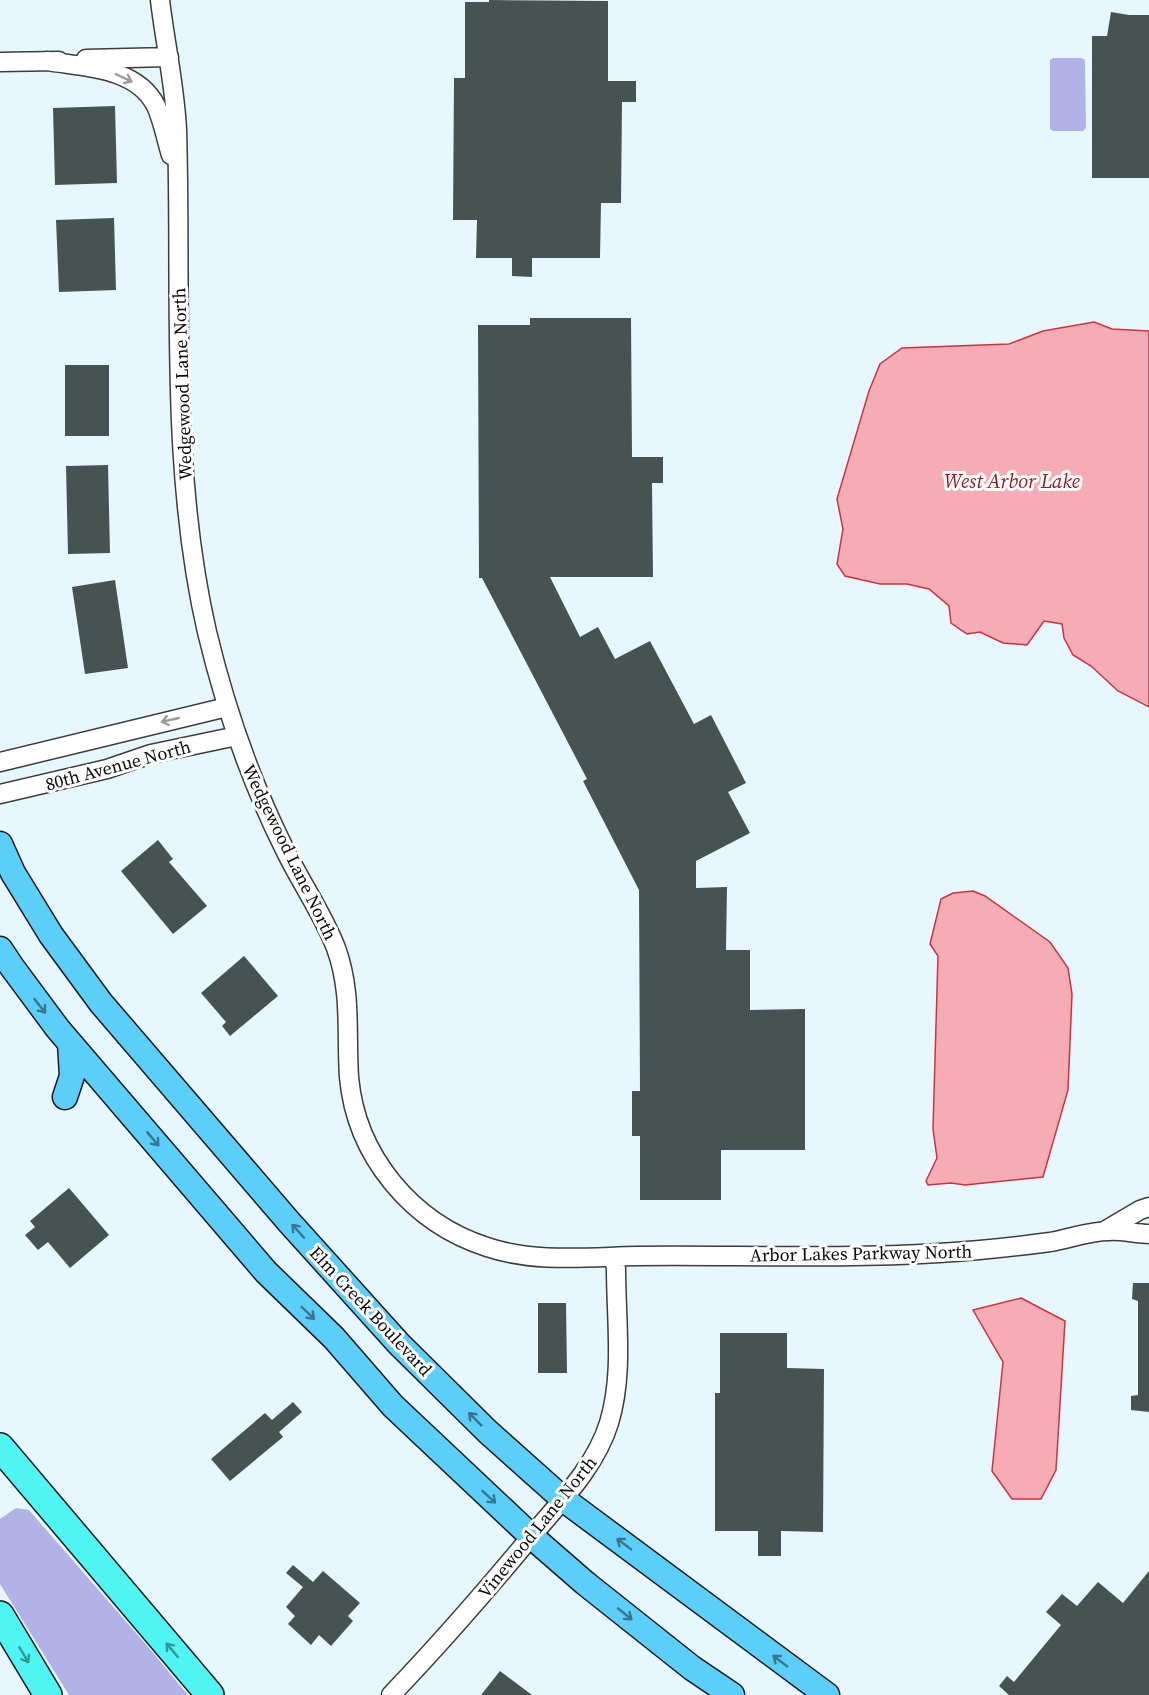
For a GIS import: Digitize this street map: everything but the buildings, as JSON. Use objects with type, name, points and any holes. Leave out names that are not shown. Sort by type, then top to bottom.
[{"type":"highway","points":[[0,1447],[210,1695]]},
{"type":"highway","points":[[0,1615],[48,1695]]},
{"type":"main road","name":"Elm Creek Boulevard","points":[[0,844],[13,873],[51,935],[101,1003],[289,1221],[399,1344],[488,1432],[563,1499],[827,1695]]},
{"type":"main road","points":[[0,949],[70,1043],[266,1272],[334,1338],[393,1407],[531,1536],[585,1582],[692,1668],[732,1695]]},
{"type":"main road","points":[[70,1043],[72,1076],[65,1097],[88,1089],[115,1095]]},
{"type":"street","name":"Wedgewood Lane North","points":[[160,0],[177,125],[182,447],[188,518],[200,595],[227,707],[237,736],[264,805],[336,949],[347,988],[350,1078],[356,1113],[368,1144],[388,1178],[411,1204],[426,1215],[480,1245],[530,1256],[614,1257]]},
{"type":"street","points":[[0,63],[168,57]]},
{"type":"street","points":[[46,62],[107,70],[141,87],[155,103],[177,173]]},
{"type":"street","name":"80th Avenue North","points":[[0,762],[227,707]]},
{"type":"street","name":"80th Avenue North","points":[[0,794],[107,770],[151,754],[237,736]]},
{"type":"street","name":"Arbor Lakes Parkway North","points":[[1106,1230],[1149,1207]]},
{"type":"street","name":"Arbor Lakes Parkway North","points":[[614,1257],[907,1255],[1020,1246],[1106,1230],[1149,1234]]},
{"type":"street","name":"Vinewood Lane North","points":[[392,1695],[444,1640],[563,1499],[597,1452],[609,1423],[618,1362],[614,1257]]},
{"type":"shaded area","points":[[1053,58],[1082,58],[1085,60],[1086,128],[1083,131],[1053,131],[1050,129],[1050,60]]},
{"type":"shaded area","points":[[16,1508],[29,1510],[188,1695],[69,1695],[0,1584],[0,1519]]},
{"type":"water","name":"West Arbor Lake","points":[[1094,322],[1112,329],[1149,331],[1149,707],[1118,691],[1091,666],[1073,655],[1064,638],[1062,624],[1044,621],[1027,645],[1003,643],[980,632],[967,634],[951,623],[949,606],[929,589],[907,584],[880,584],[845,576],[837,564],[843,529],[837,499],[869,391],[880,364],[902,348],[1009,344],[1043,331]]},
{"type":"water","points":[[973,891],[985,896],[1050,942],[1068,968],[1072,994],[1068,1090],[1043,1177],[965,1185],[951,1183],[928,1185],[926,1181],[937,1158],[933,1129],[938,956],[930,944],[941,899],[953,893]]},
{"type":"water","points":[[1021,1298],[1065,1321],[1056,1470],[1041,1499],[1012,1499],[992,1471],[1003,1362],[973,1310]]}]
